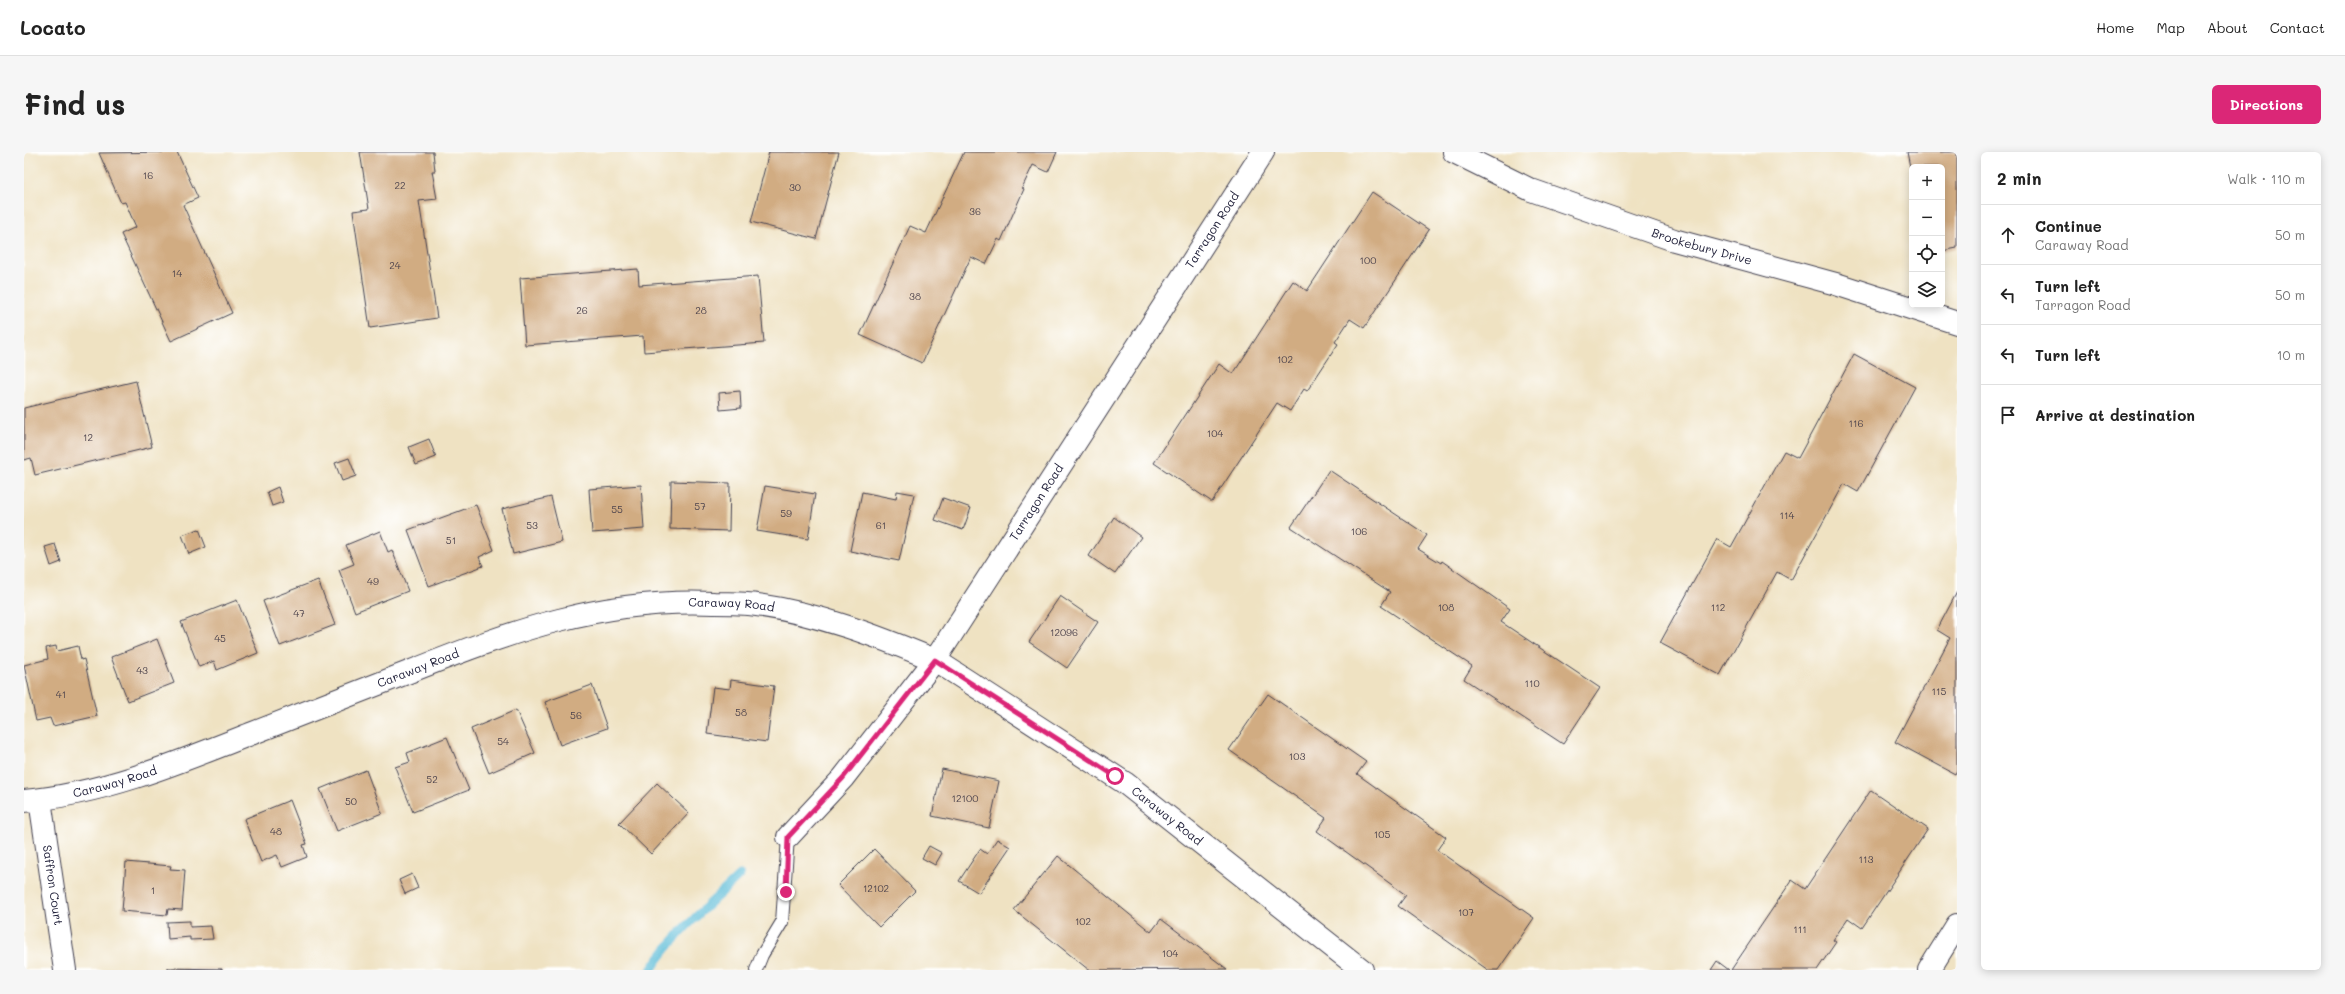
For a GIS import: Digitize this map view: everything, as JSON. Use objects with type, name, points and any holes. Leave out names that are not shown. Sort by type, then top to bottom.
[{"type":"street","name":"Tarragon Road","points":[[788,837],[843,778],[935,660],[1263,152]]},
{"type":"street","name":"Brookebury Drive","points":[[1454,152],[1531,190],[1674,240],[1836,284],[1957,323]]},
{"type":"street","name":"Caraway Road","points":[[32,800],[107,786],[204,753],[490,640],[558,618],[622,606],[683,601],[755,604],[807,614],[857,629],[935,660],[1125,783],[1362,970]]},
{"type":"street","name":"Saffron Court","points":[[32,800],[65,970]]},
{"type":"street","points":[[1929,970],[1957,925]]},
{"type":"lane","points":[[756,970],[762,955],[782,922],[788,837]]},
{"type":"building","points":[[177,152],[198,198],[183,205],[232,313],[171,341],[121,234],[136,227],[125,202],[121,203],[99,153]]},
{"type":"building","points":[[360,152],[433,152],[435,171],[432,171],[437,199],[419,201],[437,318],[370,328],[353,211],[369,209]]},
{"type":"building","points":[[769,152],[839,152],[816,239],[751,222]]},
{"type":"building","points":[[964,152],[1057,152],[1048,172],[1033,165],[1022,188],[1024,189],[1001,241],[998,239],[986,264],[971,257],[922,363],[860,335],[910,226],[926,233]]},
{"type":"building","points":[[1907,152],[1957,152],[1957,248],[1945,250],[1945,164],[1909,164]]},
{"type":"building","points":[[1372,192],[1429,230],[1364,328],[1350,319],[1335,342],[1338,344],[1307,391],[1304,389],[1290,411],[1277,403],[1212,502],[1154,463],[1219,364],[1233,374],[1293,281],[1307,291]]},
{"type":"building","points":[[638,269],[639,285],[758,276],[764,343],[644,352],[643,336],[525,345],[520,278]]},
{"type":"building","points":[[1854,354],[1915,387],[1858,492],[1844,484],[1791,580],[1777,572],[1720,675],[1660,643],[1717,539],[1731,547],[1784,451],[1798,458]]},
{"type":"building","points":[[136,381],[152,447],[35,475],[31,458],[24,460],[24,408]]},
{"type":"building","points":[[740,391],[741,408],[720,410],[719,393]]},
{"type":"building","points":[[429,439],[436,457],[416,465],[409,447]]},
{"type":"building","points":[[349,458],[356,476],[342,481],[335,463]]},
{"type":"building","points":[[1329,470],[1427,535],[1418,549],[1441,563],[1442,561],[1510,609],[1501,622],[1600,688],[1563,744],[1464,679],[1472,666],[1381,606],[1390,592],[1291,527]]},
{"type":"building","points":[[671,481],[730,483],[729,531],[670,529]]},
{"type":"building","points":[[641,485],[644,529],[592,533],[589,489]]},
{"type":"building","points":[[765,486],[815,494],[808,539],[757,531]]},
{"type":"building","points":[[278,487],[283,502],[272,506],[267,492]]},
{"type":"building","points":[[897,491],[914,494],[899,561],[850,551],[862,492],[896,499]]},
{"type":"building","points":[[551,497],[562,542],[513,554],[502,509]]},
{"type":"building","points":[[943,498],[971,508],[963,530],[935,520]]},
{"type":"building","points":[[476,505],[494,550],[479,557],[483,566],[429,586],[408,530]]},
{"type":"building","points":[[1114,517],[1141,537],[1115,574],[1089,556]]},
{"type":"building","points":[[199,529],[206,547],[189,554],[182,535]]},
{"type":"building","points":[[380,531],[388,552],[392,550],[408,591],[355,612],[339,570],[354,564],[346,545]]},
{"type":"building","points":[[55,544],[61,562],[51,566],[45,547]]},
{"type":"building","points":[[318,580],[335,625],[280,646],[263,601]]},
{"type":"building","points":[[1957,592],[1957,770],[1955,774],[1895,742],[1950,638],[1937,630]]},
{"type":"building","points":[[1060,596],[1098,622],[1067,668],[1029,642]]},
{"type":"building","points":[[237,600],[258,653],[217,670],[214,661],[199,667],[181,622]]},
{"type":"building","points":[[157,639],[174,683],[128,701],[111,657]]},
{"type":"building","points":[[56,646],[57,651],[78,646],[81,660],[84,659],[97,716],[53,726],[50,718],[36,721],[24,665],[48,659],[46,648]]},
{"type":"building","points":[[731,680],[774,686],[767,742],[707,734],[713,687],[730,689]]},
{"type":"building","points":[[592,685],[607,728],[560,745],[545,702]]},
{"type":"building","points":[[1268,694],[1366,762],[1357,774],[1446,837],[1437,850],[1534,918],[1498,970],[1488,970],[1398,906],[1406,895],[1317,831],[1326,818],[1229,750]]},
{"type":"building","points":[[516,710],[535,753],[489,773],[471,729]]},
{"type":"building","points":[[447,737],[469,790],[413,812],[395,767],[410,762],[407,753]]},
{"type":"building","points":[[942,769],[999,781],[989,828],[932,816]]},
{"type":"building","points":[[366,770],[382,813],[337,831],[320,789]]},
{"type":"building","points":[[657,783],[689,813],[651,854],[619,823]]},
{"type":"building","points":[[1871,790],[1928,829],[1862,928],[1848,918],[1833,940],[1836,942],[1817,970],[1731,970],[1792,880],[1805,889]]},
{"type":"building","points":[[290,800],[307,844],[303,845],[307,857],[282,867],[277,855],[261,862],[244,819]]},
{"type":"building","points":[[997,839],[1010,847],[979,893],[959,881],[980,849],[987,854]]},
{"type":"building","points":[[929,846],[942,853],[935,865],[922,858]]},
{"type":"building","points":[[874,849],[915,891],[879,927],[838,885]]},
{"type":"building","points":[[1058,856],[1151,932],[1161,919],[1227,969],[1089,970],[1014,910]]},
{"type":"building","points":[[126,862],[171,866],[170,869],[185,870],[182,910],[168,909],[167,915],[122,911]]},
{"type":"building","points":[[412,874],[418,888],[405,894],[399,880]]},
{"type":"building","points":[[190,921],[190,927],[211,926],[213,939],[190,940],[190,937],[168,939],[167,922]]},
{"type":"building","points":[[1717,961],[1729,970],[1711,970]]},
{"type":"building","points":[[168,968],[222,969],[222,970],[168,970]]},
{"type":"waterway","points":[[651,970],[681,932],[740,875]]},
{"type":"route","points":[[786,892],[788,837],[843,778],[883,729],[935,660],[1115,776]]}]
